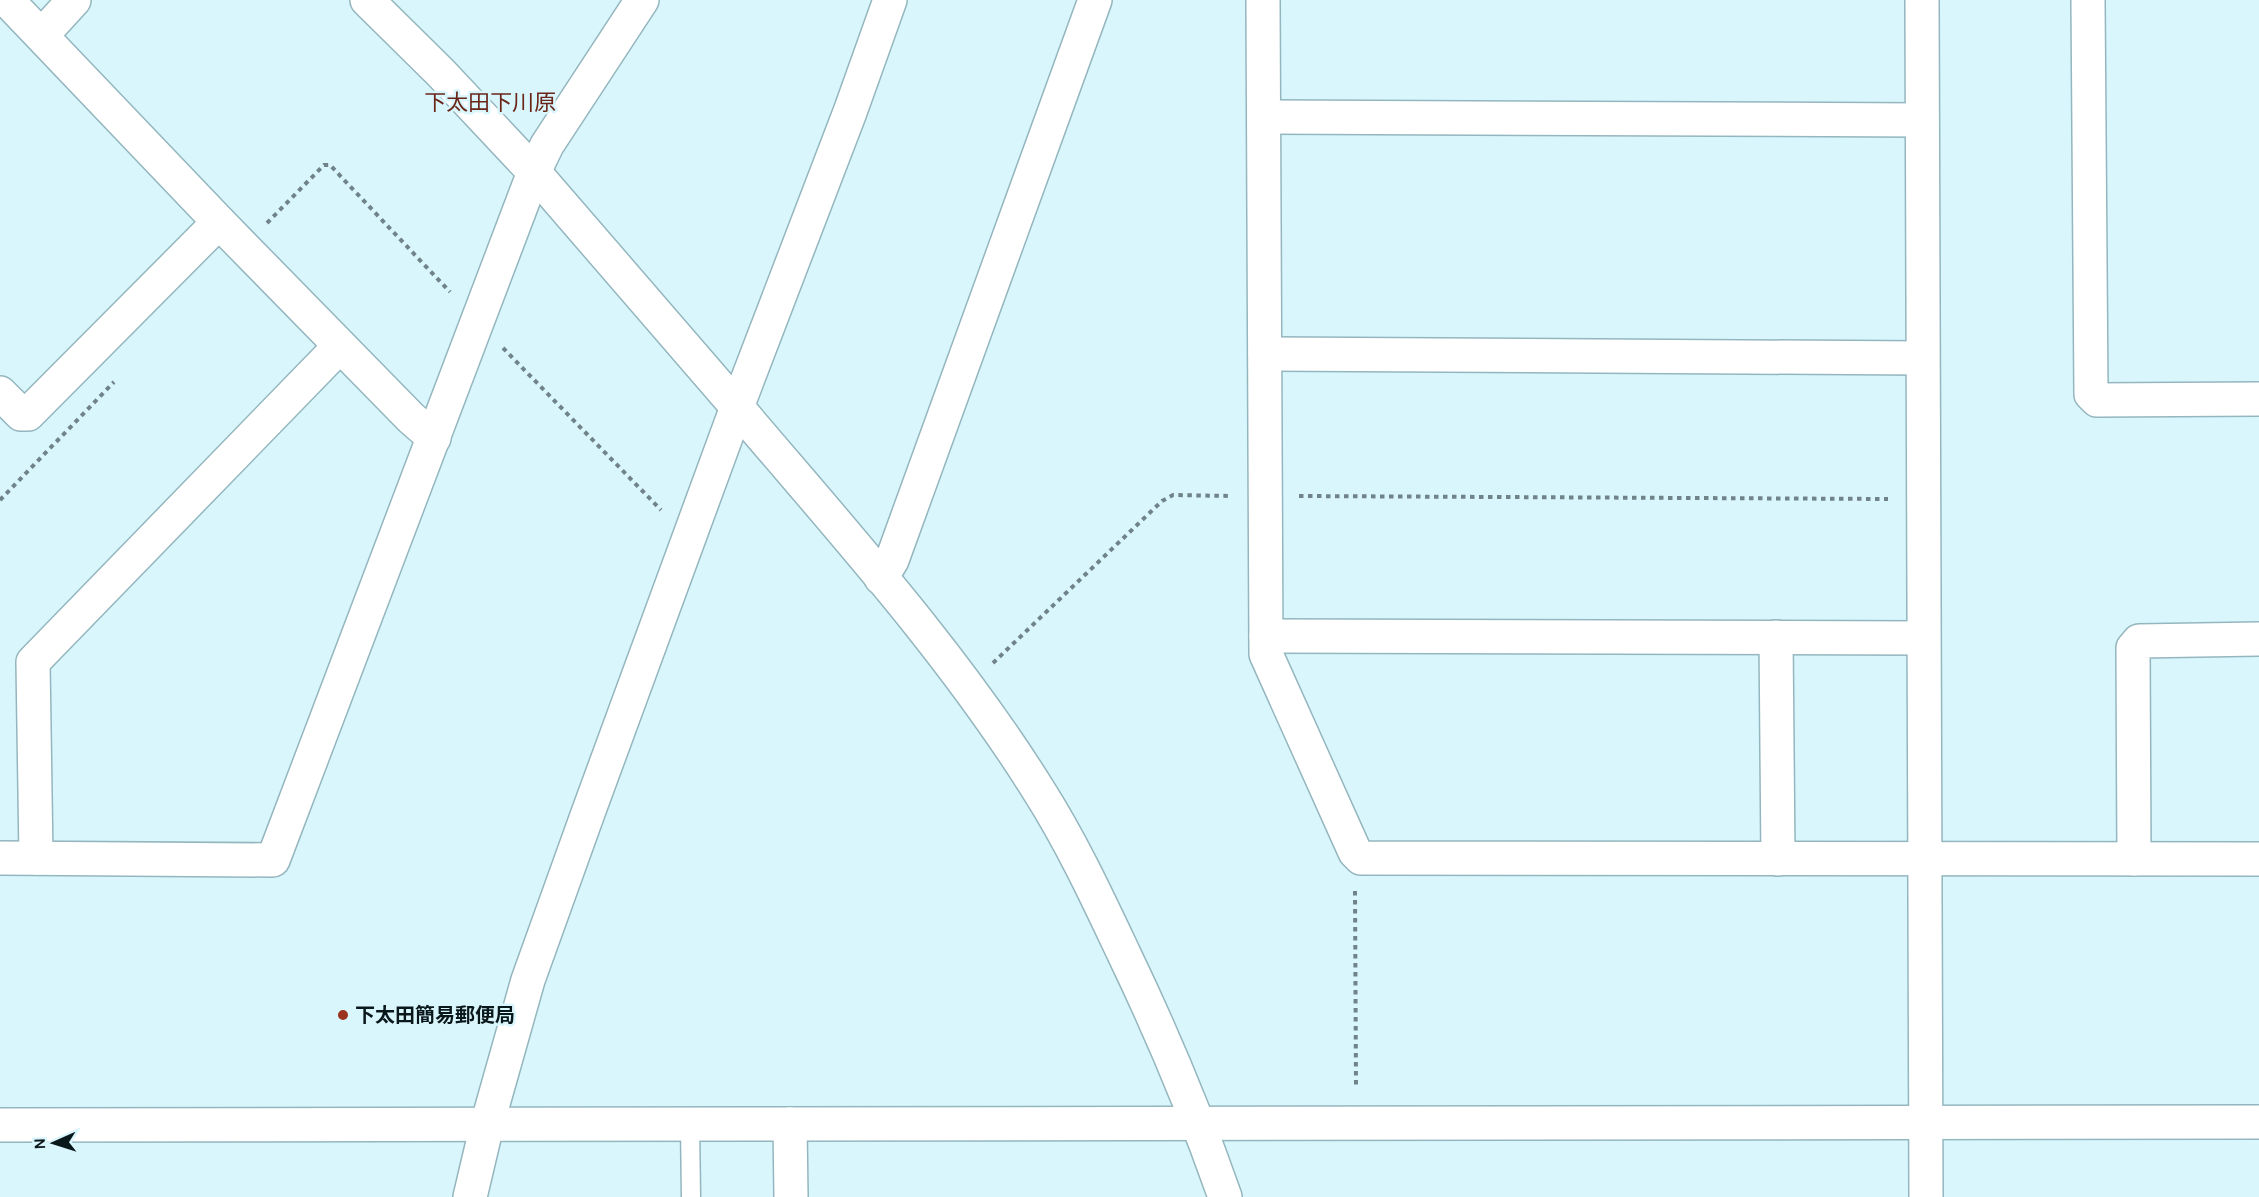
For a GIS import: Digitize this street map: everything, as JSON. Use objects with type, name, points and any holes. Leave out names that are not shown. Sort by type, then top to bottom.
[{"type":"street","points":[[7,0],[243,247],[411,418],[434,438]]},
{"type":"street","points":[[42,35],[74,0]]},
{"type":"street","points":[[367,0],[534,172],[881,578],[936,644],[987,713],[1040,792],[1094,890],[1146,1000],[1199,1123],[1225,1197]]},
{"type":"street","points":[[0,858],[273,860],[534,172],[554,135],[642,0]]},
{"type":"street","points":[[470,1197],[487,1125],[528,980],[737,407],[850,112],[890,0]]},
{"type":"street","points":[[881,578],[892,560],[1095,0]]},
{"type":"street","points":[[1263,0],[1266,654],[1355,852],[1361,858],[2259,859]]},
{"type":"street","points":[[1922,0],[1926,1197]]},
{"type":"street","points":[[2088,0],[2091,394],[2097,400],[2259,399]]},
{"type":"street","points":[[1264,117],[1922,120]]},
{"type":"street","points":[[0,393],[21,414],[28,414],[219,222]]},
{"type":"street","points":[[36,858],[33,662],[340,346]]},
{"type":"street","points":[[1265,354],[1922,358]]},
{"type":"street","points":[[1266,636],[1923,638]]},
{"type":"street","points":[[1776,638],[1778,859]]},
{"type":"street","points":[[2134,859],[2133,648],[2139,641],[2259,639]]},
{"type":"street","points":[[0,1125],[2259,1122]]},
{"type":"street","points":[[790,1124],[791,1197]]},
{"type":"lane","points":[[690,1125],[692,1197]]},
{"type":"path","points":[[243,247],[324,165],[330,165],[662,512]]},
{"type":"path","points":[[988,667],[1162,501],[1173,495],[1922,499]]},
{"type":"path","points":[[1356,1093],[1355,874],[1358,855]]},
{"type":"place","name":"下太田簡易郵便局","points":[[343,1015]]},
{"type":"district","name":"下太田下川原","points":[[490,102]]}]
